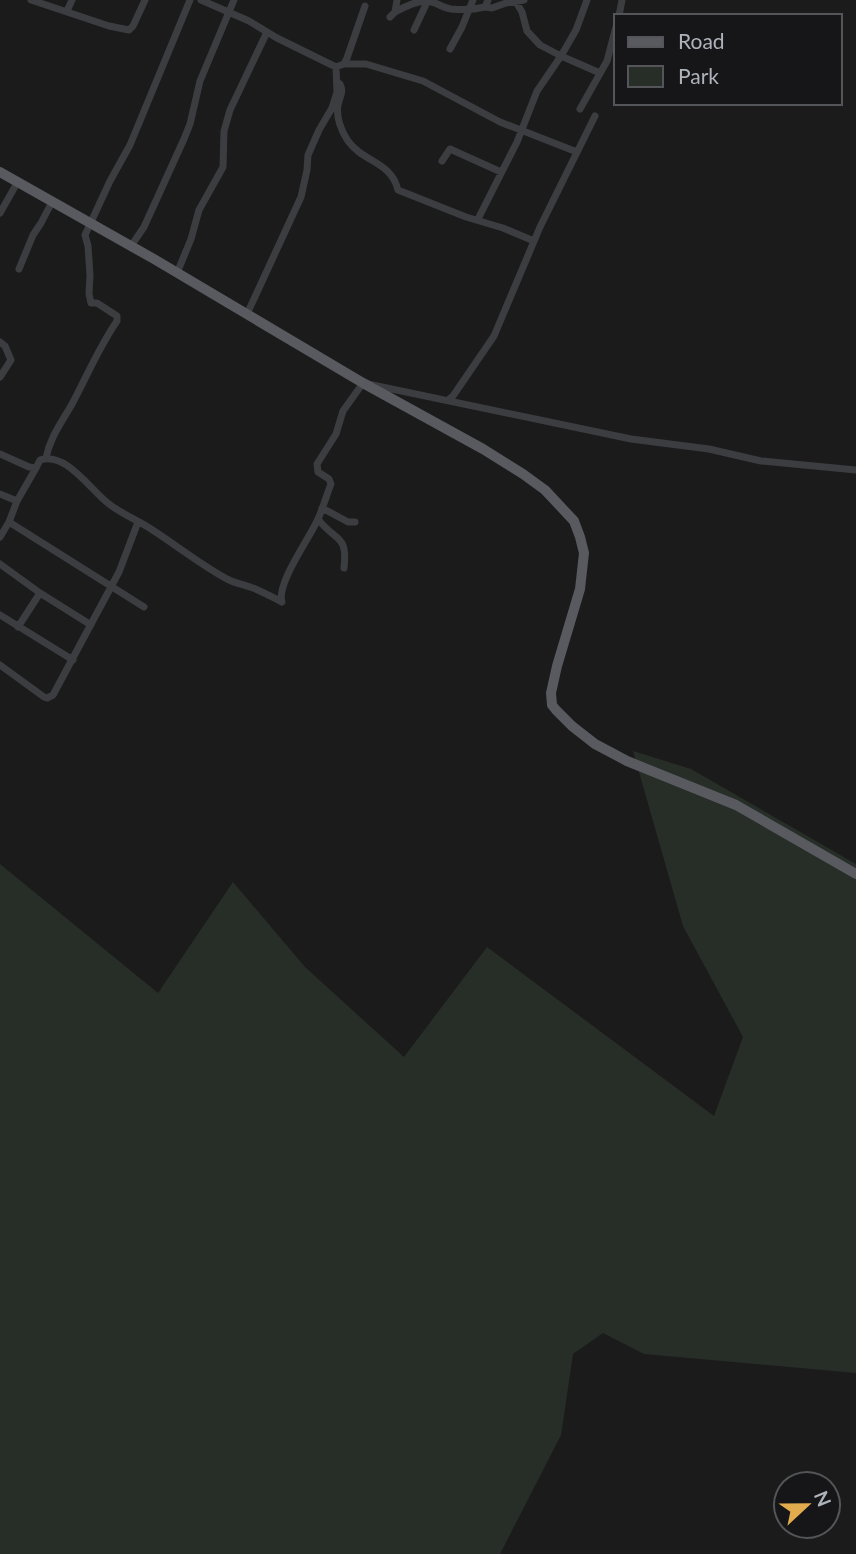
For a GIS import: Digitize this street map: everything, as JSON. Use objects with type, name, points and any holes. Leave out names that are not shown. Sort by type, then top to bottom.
[{"type":"main road","points":[[0,172],[363,383],[483,449],[545,490],[574,521],[584,553],[580,589],[557,666],[551,693],[552,705],[572,726],[595,744],[628,761],[736,805],[856,874]]},
{"type":"street","points":[[31,0],[129,30],[145,0]]},
{"type":"street","points":[[67,11],[72,0]]},
{"type":"street","points":[[46,458],[48,445],[117,321],[117,316],[97,303],[91,303],[89,256],[85,235],[130,145],[190,0]]},
{"type":"street","points":[[201,0],[249,21],[277,38],[340,65],[366,64],[423,81],[500,122],[577,152]]},
{"type":"street","points":[[131,246],[144,227],[184,139],[200,81],[234,0]]},
{"type":"street","points":[[397,0],[393,15],[403,8],[427,0],[452,9],[468,10],[486,3],[492,8],[520,1],[527,31],[540,45],[600,73]]},
{"type":"street","points":[[414,30],[427,0]]},
{"type":"street","points":[[450,49],[473,0]]},
{"type":"street","points":[[478,219],[522,130],[537,91],[576,30],[587,0]]},
{"type":"street","points":[[247,314],[301,197],[308,155],[332,108],[340,65],[365,6]]},
{"type":"street","points":[[177,273],[199,210],[223,167],[224,131],[230,110],[267,32]]},
{"type":"street","points":[[580,110],[607,61],[614,35]]},
{"type":"street","points":[[338,83],[343,90],[338,117],[347,140],[354,148],[391,172],[398,190],[534,241]]},
{"type":"street","points":[[448,400],[494,336],[534,241],[595,116]]},
{"type":"street","points":[[442,161],[450,149],[501,172]]},
{"type":"street","points":[[0,213],[17,183]]},
{"type":"street","points":[[19,269],[33,235],[52,202]]},
{"type":"street","points":[[0,342],[5,346],[11,360],[0,377]]},
{"type":"street","points":[[0,537],[40,460],[54,459],[81,476],[108,503],[230,580],[282,602],[280,595],[291,567],[318,519],[331,482],[320,475],[316,466],[336,434],[343,411],[363,383],[632,439],[709,449],[761,461],[856,470]]},
{"type":"street","points":[[0,454],[36,468]]},
{"type":"street","points":[[0,494],[17,502]]},
{"type":"street","points":[[322,508],[348,522],[355,522]]},
{"type":"street","points":[[318,519],[344,543],[344,568]]},
{"type":"street","points":[[9,522],[144,607]]},
{"type":"street","points":[[0,665],[47,698],[53,695],[126,558],[138,522]]},
{"type":"street","points":[[0,565],[92,625]]},
{"type":"street","points":[[18,627],[40,593]]},
{"type":"street","points":[[0,615],[73,660]]},
{"type":"green space","points":[[633,751],[691,769],[856,864],[856,1373],[644,1354],[603,1333],[573,1354],[561,1435],[500,1554],[0,1554],[0,864],[158,993],[233,882],[305,967],[404,1057],[487,947],[714,1116],[743,1037],[683,926]]}]
